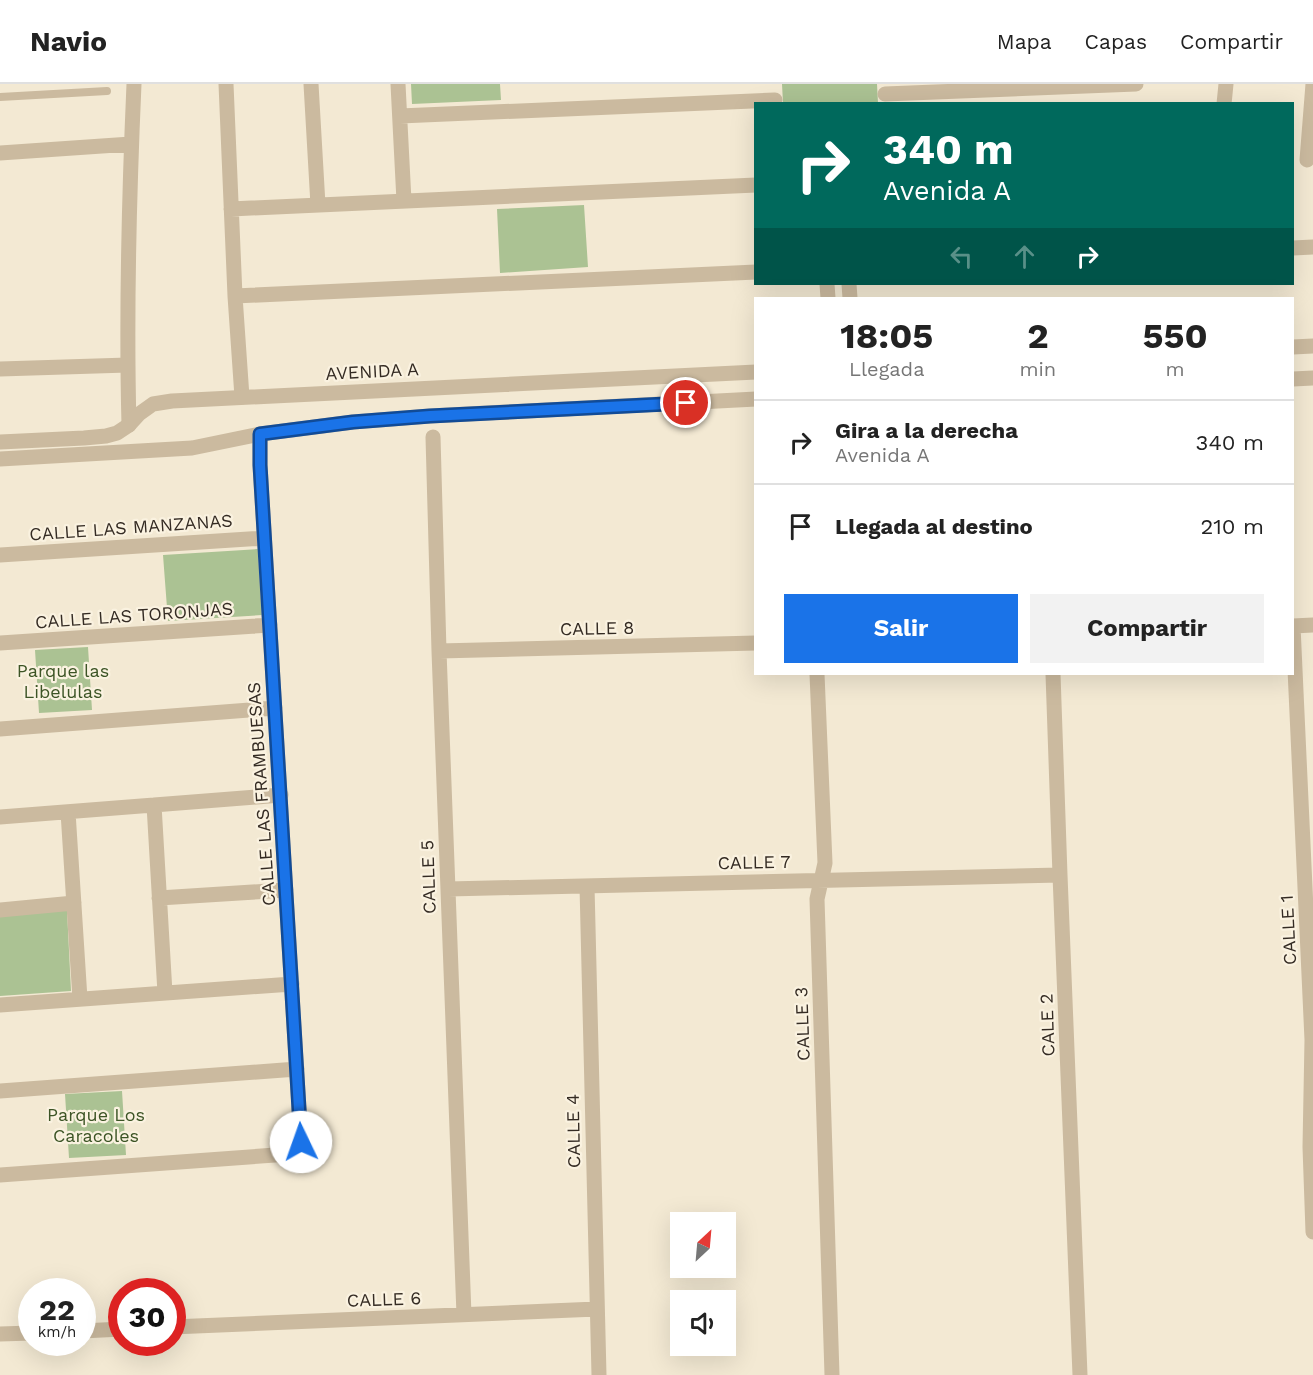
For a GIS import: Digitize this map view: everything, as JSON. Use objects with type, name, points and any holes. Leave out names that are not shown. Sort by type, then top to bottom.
[{"type":"street","points":[[129,425],[131,144],[134,84]]},
{"type":"street","points":[[226,84],[235,296],[242,397]]},
{"type":"street","points":[[311,84],[318,205]]},
{"type":"street","points":[[398,84],[404,201]]},
{"type":"street","points":[[885,94],[1136,84]]},
{"type":"street","points":[[1224,102],[1226,84]]},
{"type":"street","points":[[1304,160],[1313,84]]},
{"type":"street","points":[[400,116],[774,96]]},
{"type":"street","points":[[0,153],[131,144]]},
{"type":"street","points":[[231,209],[754,185]]},
{"type":"street","points":[[1294,248],[1313,247]]},
{"type":"street","points":[[235,296],[754,272]]},
{"type":"street","points":[[1294,347],[1313,346]]},
{"type":"street","points":[[0,369],[128,365]]},
{"type":"street","name":"AVENIDA A","points":[[0,442],[106,436],[117,433],[129,425],[153,404],[172,401],[754,372]]},
{"type":"street","points":[[1294,379],[1313,378]]},
{"type":"street","points":[[0,459],[192,448],[260,434],[353,422],[754,399]]},
{"type":"street","name":"CALLE LAS FRAMBUESAS","points":[[0,1175],[289,1155],[298,1151],[301,1142],[264,538],[260,434]]},
{"type":"street","name":"CALLE 5","points":[[433,437],[464,1315]]},
{"type":"street","name":"CALLE LAS MANZANAS","points":[[0,555],[264,538]]},
{"type":"street","name":"CALLE LAS TORONJAS","points":[[0,643],[270,625]]},
{"type":"street","points":[[1294,626],[1313,625]]},
{"type":"street","name":"CALLE 8","points":[[439,651],[754,643]]},
{"type":"street","name":"CALLE 1","points":[[1294,647],[1313,1040],[1313,1232]]},
{"type":"street","name":"CALLE 3","points":[[817,675],[825,863],[818,899],[832,1375]]},
{"type":"street","name":"CALE 2","points":[[1053,675],[1080,1375]]},
{"type":"street","points":[[0,729],[275,708]]},
{"type":"street","points":[[0,817],[280,795]]},
{"type":"street","points":[[154,805],[165,993]]},
{"type":"street","points":[[68,812],[80,999]]},
{"type":"street","name":"CALLE 7","points":[[448,890],[1060,874]]},
{"type":"street","name":"CALLE 4","points":[[587,886],[599,1375]]},
{"type":"street","points":[[159,898],[286,890]]},
{"type":"street","points":[[0,910],[74,903]]},
{"type":"street","points":[[0,1005],[292,984]]},
{"type":"street","points":[[0,1092],[297,1069]]},
{"type":"street","name":"CALLE 6","points":[[186,1326],[597,1309]]},
{"type":"street","points":[[0,1334],[18,1333]]},
{"type":"lane","points":[[0,97],[107,91]]},
{"type":"green space","points":[[411,84],[500,84],[501,100],[412,104]]},
{"type":"green space","points":[[782,84],[877,84],[878,102],[783,102]]},
{"type":"green space","points":[[584,205],[588,267],[500,273],[497,209]]},
{"type":"green space","points":[[258,549],[262,615],[168,621],[163,555]]},
{"type":"green space","name":"Parque las Libelulas","points":[[88,647],[92,710],[39,713],[35,650]]},
{"type":"green space","points":[[67,910],[71,991],[0,996],[0,916]]},
{"type":"green space","name":"Parque Los Caracoles","points":[[122,1091],[126,1155],[69,1158],[65,1094]]},
{"type":"route","points":[[301,1142],[260,434],[353,422],[430,416],[686,403]]}]
